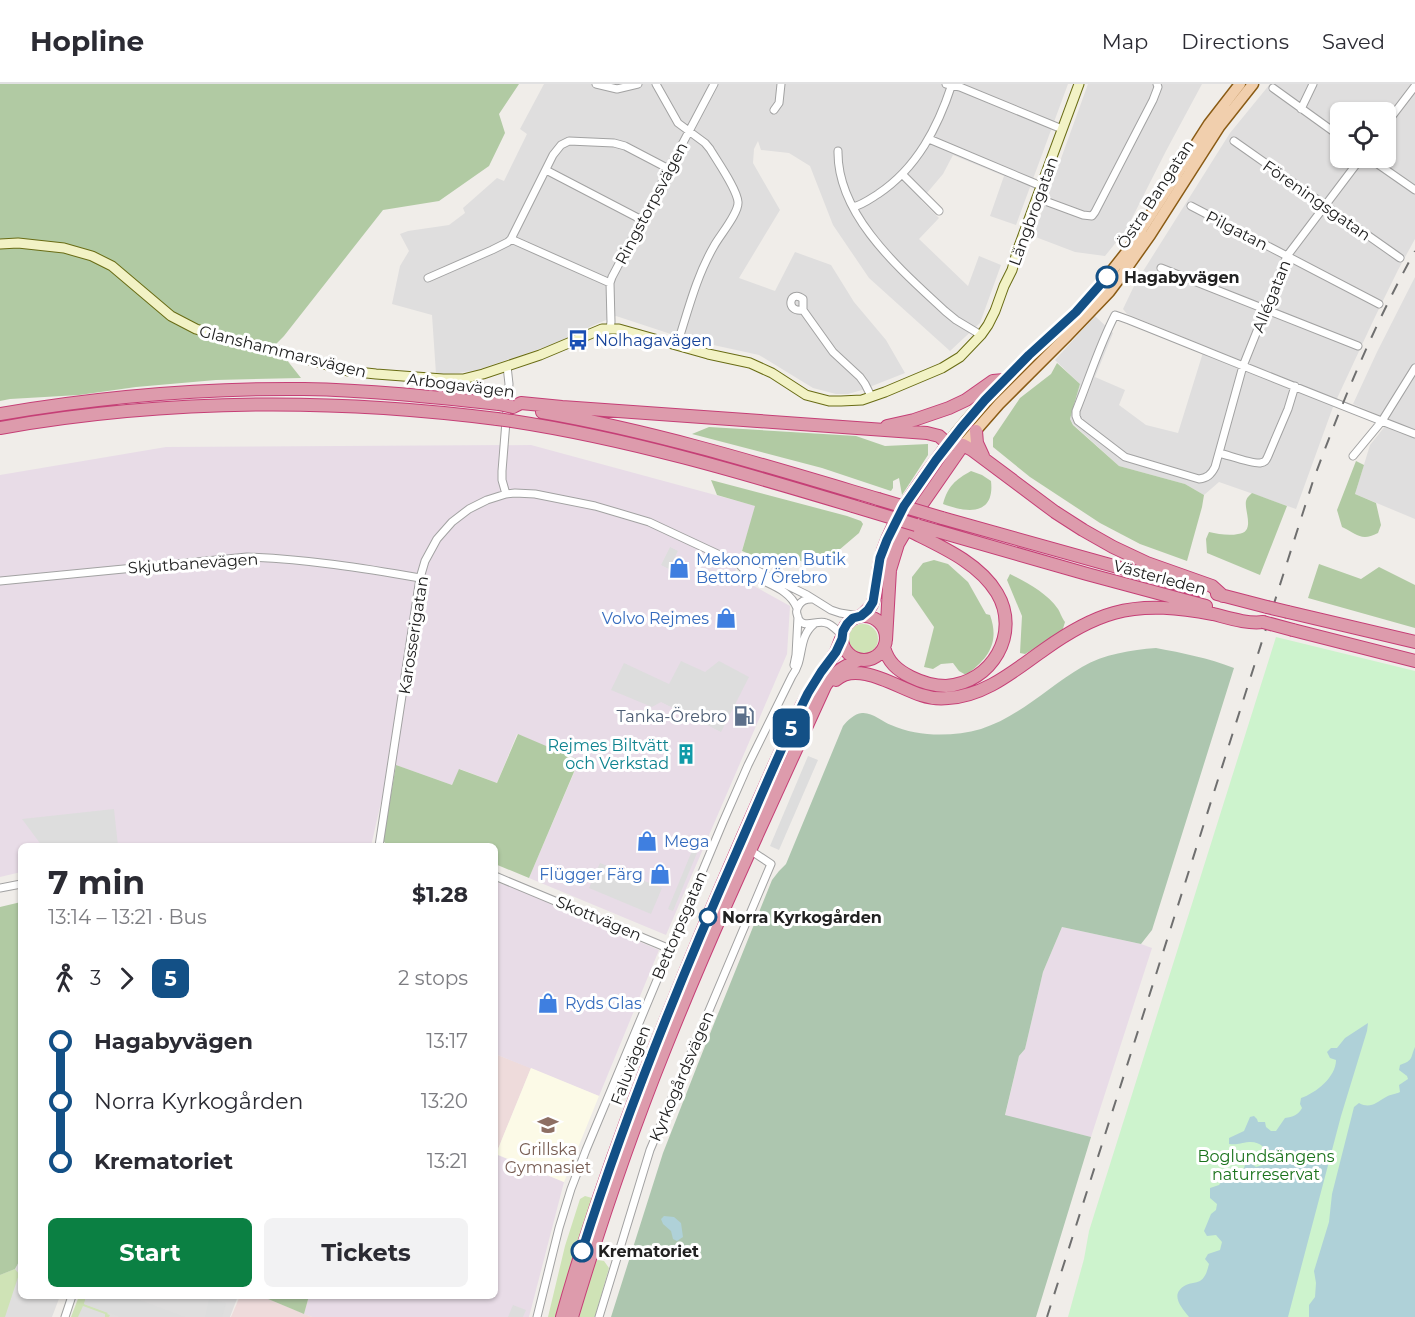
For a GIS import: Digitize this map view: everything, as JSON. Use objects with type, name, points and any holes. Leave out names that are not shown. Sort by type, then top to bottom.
[{"type":"highway","points":[[881,430],[890,425],[950,408],[993,381],[1004,380]]},
{"type":"highway","name":"Arbogavägen","points":[[0,414],[106,399],[188,392],[268,389],[390,393],[499,404],[661,437],[910,508]]},
{"type":"highway","points":[[513,407],[521,403],[927,433],[939,436],[948,444],[963,445]]},
{"type":"highway","name":"Arbogavägen","points":[[0,428],[108,412],[230,405],[299,404],[421,410],[512,421],[589,434],[766,479],[898,519]]},
{"type":"highway","points":[[976,430],[977,443],[985,459]]},
{"type":"highway","points":[[945,469],[943,463],[948,444]]},
{"type":"highway","name":"Östra Bangatan","points":[[910,508],[948,444]]},
{"type":"highway","name":"Östra Bangatan","points":[[910,508],[963,445]]},
{"type":"highway","name":"Västerleden","points":[[963,445],[1073,525],[1102,542],[1187,582],[1223,596],[1415,642]]},
{"type":"highway","points":[[853,506],[914,528],[963,560],[986,579],[998,594],[1004,610],[1005,638],[993,662],[980,674],[966,681],[946,686],[933,685],[903,673],[890,661],[885,644],[885,632],[880,623],[871,617],[853,618],[847,624],[842,637],[843,647],[847,653],[876,668],[905,688]]},
{"type":"highway","points":[[860,616],[871,607],[874,600],[883,549],[893,526],[910,508]]},
{"type":"highway","points":[[860,660],[869,660],[877,656],[885,644],[889,578],[910,508]]},
{"type":"highway","name":"Västerleden","points":[[910,508],[1187,582]]},
{"type":"highway","name":"Västerleden","points":[[898,519],[914,528],[1087,574],[1181,604]]},
{"type":"highway","points":[[804,732],[826,693],[837,678],[843,674],[850,672],[863,674],[934,698],[966,695],[999,680],[1092,621],[1131,610],[1181,604],[1255,623],[1263,621],[1415,661]]},
{"type":"highway","name":"Faluvägen","points":[[572,1317],[622,1162],[727,872],[802,705],[836,652],[842,637]]},
{"type":"highway","name":"Faluvägen","points":[[562,1317],[605,1182],[644,1074],[829,680],[842,667],[860,660]]},
{"type":"main road","name":"Östra Bangatan","points":[[963,445],[1090,304],[1129,249],[1209,124],[1240,84]]},
{"type":"main road","name":"Östra Bangatan","points":[[948,444],[1004,380],[1121,276],[1219,127],[1253,84]]},
{"type":"street","points":[[596,84],[617,90],[638,84]]},
{"type":"street","points":[[656,84],[678,123],[710,149],[738,200],[736,211],[699,274],[677,345]]},
{"type":"street","name":"Ringstorpsvägen","points":[[610,328],[610,283],[714,84]]},
{"type":"street","points":[[774,111],[779,103],[781,84]]},
{"type":"street","points":[[946,84],[971,91],[1062,129]]},
{"type":"street","points":[[854,207],[882,191],[915,159],[929,139],[942,113],[952,84]]},
{"type":"street","name":"Längbrogatan","points":[[981,336],[1012,270],[1017,249],[1079,84]]},
{"type":"street","points":[[1037,198],[1083,215],[1092,216],[1153,100],[1157,84]]},
{"type":"street","points":[[1302,109],[1313,84]]},
{"type":"street","points":[[1396,110],[1413,86]]},
{"type":"street","points":[[1273,88],[1330,129]]},
{"type":"street","points":[[929,139],[1041,186]]},
{"type":"street","name":"Föreningsgatan","points":[[1234,141],[1400,258]]},
{"type":"street","points":[[428,278],[508,242],[553,155],[565,142],[614,143],[625,146],[669,169]]},
{"type":"street","points":[[610,328],[619,328],[708,354],[750,363],[772,373],[806,395],[835,401],[862,400],[952,362],[969,349],[981,336],[945,311],[887,255],[858,216],[842,182],[838,151]]},
{"type":"street","name":"Allégatan","points":[[1243,366],[1116,315],[1109,327],[1076,416],[1078,421],[1125,457],[1193,477],[1210,476],[1215,468],[1243,366],[1287,256],[1353,168]]},
{"type":"street","points":[[1383,168],[1415,190]]},
{"type":"street","points":[[546,170],[642,220]]},
{"type":"street","points":[[902,174],[939,210]]},
{"type":"street","name":"Pilgatan","points":[[1191,206],[1379,304]]},
{"type":"street","points":[[511,239],[610,283]]},
{"type":"street","name":"Glanshammarsvägen","points":[[0,244],[18,243],[64,248],[92,256],[112,266],[171,316],[190,326],[207,333],[348,371],[463,379],[540,355],[602,329],[610,328]]},
{"type":"street","points":[[1161,268],[1358,346]]},
{"type":"street","points":[[803,310],[833,352],[860,377],[872,396]]},
{"type":"street","points":[[506,494],[502,471],[509,384],[507,366]]},
{"type":"street","points":[[1243,366],[1415,434]]},
{"type":"street","points":[[1353,456],[1382,421],[1415,368]]},
{"type":"street","points":[[1219,453],[1254,462],[1265,461],[1288,410],[1295,386]]},
{"type":"street","name":"Karosserigatan","points":[[379,843],[420,578],[437,538],[469,509],[487,500],[506,494],[535,494],[620,512],[669,530],[756,570],[835,612],[860,616]]},
{"type":"street","name":"Skjutbanevägen","points":[[0,581],[248,557],[287,558],[420,578]]},
{"type":"street","name":"Karosserigatan","points":[[739,564],[743,569],[789,595],[797,608]]},
{"type":"street","points":[[814,600],[800,602],[797,608],[798,617],[804,623],[826,622],[842,637]]},
{"type":"street","name":"Bettorpsgatan","points":[[792,676],[796,655],[798,617]]},
{"type":"street","name":"Bettorpsgatan","points":[[537,1317],[551,1256],[571,1189],[597,1123],[748,765],[798,665],[806,632],[814,624]]},
{"type":"street","name":"Kyrkogårdsvägen","points":[[599,1317],[650,1150],[771,864],[750,850]]},
{"type":"street","name":"Skottvägen","points":[[498,877],[669,949]]},
{"type":"street","points":[[0,888],[18,885]]},
{"type":"street","points":[[65,1317],[71,1299]]},
{"type":"shaded area","points":[[544,84],[1068,84],[1016,225],[990,216],[1004,176],[953,155],[943,174],[921,200],[939,218],[919,239],[968,286],[979,256],[1001,265],[980,323],[950,351],[869,278],[833,225],[810,166],[789,153],[761,150],[758,141],[754,149],[753,163],[780,210],[739,278],[775,291],[795,252],[831,265],[854,302],[886,340],[905,373],[862,390],[848,394],[836,394],[813,388],[759,355],[686,339],[616,316],[554,344],[477,370],[436,374],[432,315],[392,304],[400,266],[409,251],[400,234],[449,225],[465,213],[463,208],[497,178],[504,181],[527,134],[520,129]]},
{"type":"shaded area","points":[[1088,84],[1202,84],[1126,230],[1105,256],[1075,252],[1033,236]]},
{"type":"shaded area","points":[[1270,84],[1415,84],[1415,239],[1333,407],[1296,509],[1219,482],[1204,495],[1185,484],[1119,466],[1073,424],[1070,419],[1080,384],[1055,360],[1095,316],[1113,333],[1095,377],[1125,390],[1119,405],[1146,425],[1178,433],[1205,346],[1127,314],[1123,309],[1135,284],[1230,133]]},
{"type":"shaded area","points":[[1415,277],[1415,519],[1355,494],[1370,445],[1390,420],[1353,404]]},
{"type":"shaded area","points":[[531,445],[756,506],[734,575],[790,606],[787,654],[666,935],[529,878],[579,761],[517,734],[497,783],[460,769],[452,785],[390,763],[372,843],[18,843],[18,873],[0,877],[0,475],[166,447]]},
{"type":"shaded area","points":[[670,547],[678,551],[669,569],[661,565]]},
{"type":"shaded area","points":[[681,661],[705,672],[719,661],[749,677],[721,732],[661,702],[652,707],[611,690],[624,663],[669,684]]},
{"type":"shaded area","points":[[808,756],[818,760],[779,850],[770,846]]},
{"type":"shaded area","points":[[114,809],[118,843],[40,843],[22,819]]},
{"type":"shaded area","points":[[694,846],[699,848],[673,911],[668,909]]},
{"type":"shaded area","points":[[600,863],[662,888],[651,914],[589,888]]},
{"type":"shaded area","points":[[498,883],[659,950],[599,1096],[498,1055]]},
{"type":"shaded area","points":[[1062,927],[1152,948],[1091,1137],[1005,1116],[1019,1056],[1025,1049],[1043,972]]},
{"type":"shaded area","points":[[498,1055],[531,1068],[498,1149]]},
{"type":"shaded area","name":"Grillska Gymnasiet","points":[[531,1068],[599,1096],[564,1182],[498,1155],[498,1149]]},
{"type":"shaded area","points":[[498,1155],[564,1182],[529,1317],[312,1317],[304,1314],[308,1299],[498,1299]]},
{"type":"shaded area","points":[[18,1264],[18,1299],[59,1299],[52,1317],[0,1317],[0,1275],[15,1269]]},
{"type":"shaded area","points":[[79,1299],[237,1299],[230,1317],[73,1317]]},
{"type":"shaded area","points":[[86,1299],[137,1299],[185,1317],[120,1317],[84,1304]]},
{"type":"shaded area","points":[[209,1299],[226,1303],[222,1317],[205,1317]]},
{"type":"shaded area","points":[[239,1299],[268,1299],[312,1317],[231,1317]]},
{"type":"shaded area","points":[[513,1305],[526,1310],[523,1317],[508,1317]]},
{"type":"green space","points":[[0,84],[519,84],[499,114],[505,133],[489,166],[439,201],[383,210],[275,345],[301,378],[216,380],[0,401]]},
{"type":"green space","points":[[1057,363],[1080,384],[1070,419],[1073,425],[1119,466],[1185,484],[1204,495],[1187,561],[1140,544],[1100,523],[1030,477],[993,447],[993,438],[1020,398],[1051,374]]},
{"type":"green space","points":[[709,427],[856,436],[885,446],[928,444],[928,455],[902,495],[899,478],[893,481],[891,491],[822,468],[692,434]]},
{"type":"green space","points":[[1356,461],[1364,465],[1355,494],[1376,503],[1381,525],[1378,533],[1367,537],[1359,536],[1342,527],[1337,510]]},
{"type":"green space","points":[[971,471],[991,481],[989,501],[978,509],[970,510],[943,504],[953,484]]},
{"type":"green space","points":[[711,480],[847,516],[863,524],[859,533],[819,564],[811,565],[793,558],[772,563],[761,561],[742,551],[755,506],[717,495]]},
{"type":"green space","points":[[1252,493],[1287,506],[1260,575],[1207,553],[1206,539],[1209,532],[1235,535],[1247,529],[1246,501]]},
{"type":"green space","points":[[934,560],[948,564],[968,582],[986,614],[990,615],[993,625],[994,634],[990,650],[966,675],[959,671],[953,663],[941,664],[933,669],[924,667],[934,627],[912,595],[912,577],[923,563]]},
{"type":"green space","points":[[1319,564],[1361,579],[1379,567],[1415,585],[1415,628],[1308,598]]},
{"type":"green space","points":[[1010,574],[1048,598],[1058,609],[1065,622],[1062,632],[1025,654],[1020,653],[1022,616],[1007,580]]},
{"type":"green space","points":[[863,624],[874,628],[878,639],[874,650],[863,654],[852,650],[848,639],[852,628]]},
{"type":"green space","name":"Boglundsängens naturreservat","points":[[1276,637],[1415,671],[1415,1317],[1068,1317],[1089,1231]]},
{"type":"green space","name":"Norra Kyrkogården","points":[[1156,648],[1234,668],[1152,930],[1141,944],[1062,927],[1043,972],[1025,1049],[1019,1056],[1005,1115],[1091,1137],[1036,1317],[611,1317],[663,1153],[703,1051],[772,880],[786,864],[843,726],[854,716],[866,713],[901,729],[924,734],[947,734],[981,729],[1008,717],[1090,663],[1118,653]]},
{"type":"green space","points":[[518,734],[579,760],[529,878],[498,865],[498,843],[385,843],[383,841],[396,765],[452,785],[459,769],[497,783]]},
{"type":"green space","points":[[18,903],[18,1264],[15,1269],[0,1275],[0,907]]},
{"type":"green space","points":[[585,1196],[592,1198],[591,1204],[572,1260],[557,1317],[548,1317],[565,1246],[580,1199]]},
{"type":"green space","points":[[598,1260],[604,1261],[609,1268],[595,1317],[579,1317],[587,1286]]},
{"type":"green space","points":[[15,1269],[18,1273],[5,1317],[0,1317],[0,1275]]},
{"type":"green space","points":[[78,1299],[85,1299],[84,1304],[110,1315],[105,1317],[105,1314],[83,1306],[78,1317],[71,1317]]},
{"type":"green space","points":[[268,1299],[308,1299],[304,1314]]},
{"type":"water","points":[[1368,1023],[1288,1317],[1189,1317],[1178,1301],[1178,1292],[1186,1285],[1204,1278],[1209,1264],[1205,1259],[1208,1254],[1220,1250],[1222,1242],[1216,1235],[1207,1236],[1204,1231],[1217,1204],[1210,1198],[1210,1188],[1219,1185],[1225,1177],[1238,1175],[1243,1171],[1245,1165],[1250,1163],[1256,1167],[1266,1164],[1267,1160],[1264,1148],[1258,1143],[1229,1144],[1229,1138],[1244,1131],[1250,1117],[1254,1116],[1258,1122],[1265,1122],[1266,1127],[1271,1131],[1276,1131],[1285,1118],[1297,1114],[1302,1108],[1301,1098],[1319,1088],[1333,1072],[1336,1060],[1330,1058],[1327,1052],[1331,1048],[1337,1048],[1345,1038]]},
{"type":"water","points":[[1415,1047],[1415,1317],[1309,1317],[1309,1305],[1315,1297],[1314,1271],[1329,1222],[1332,1194],[1354,1107],[1359,1103],[1373,1104],[1400,1092],[1399,1085],[1408,1079],[1399,1070],[1400,1065],[1410,1060]]},
{"type":"water","points":[[664,1216],[674,1217],[681,1223],[683,1237],[677,1241],[673,1239],[671,1231],[661,1219]]},
{"type":"railway","points":[[1047,1317],[1313,481],[1360,364],[1415,251]]},
{"type":"bus line","name":"5","points":[[582,1251],[641,1084],[727,872],[808,693],[836,652],[847,624],[871,607],[880,558],[896,520],[928,471],[985,400],[1076,312],[1107,277]]},
{"type":"place","name":"Hagabyvägen","points":[[1107,277]]},
{"type":"place","name":"Nolhagavägen","points":[[578,340]]},
{"type":"place","name":"Mekonomen Butik Bettorp / Örebro","points":[[679,568]]},
{"type":"place","name":"Volvo Rejmes","points":[[726,618]]},
{"type":"place","name":"Tanka-Örebro","points":[[744,716]]},
{"type":"place","name":"Rejmes Biltvätt och Verkstad","points":[[686,754]]},
{"type":"place","name":"Mega","points":[[647,841]]},
{"type":"place","name":"Flügger Färg","points":[[660,874]]},
{"type":"place","name":"Norra Kyrkogården","points":[[708,917]]},
{"type":"place","name":"Ryds Glas","points":[[548,1003]]},
{"type":"place","name":"Grillska Gymnasiet","points":[[548,1125]]},
{"type":"place","name":"Krematoriet","points":[[582,1251]]}]
